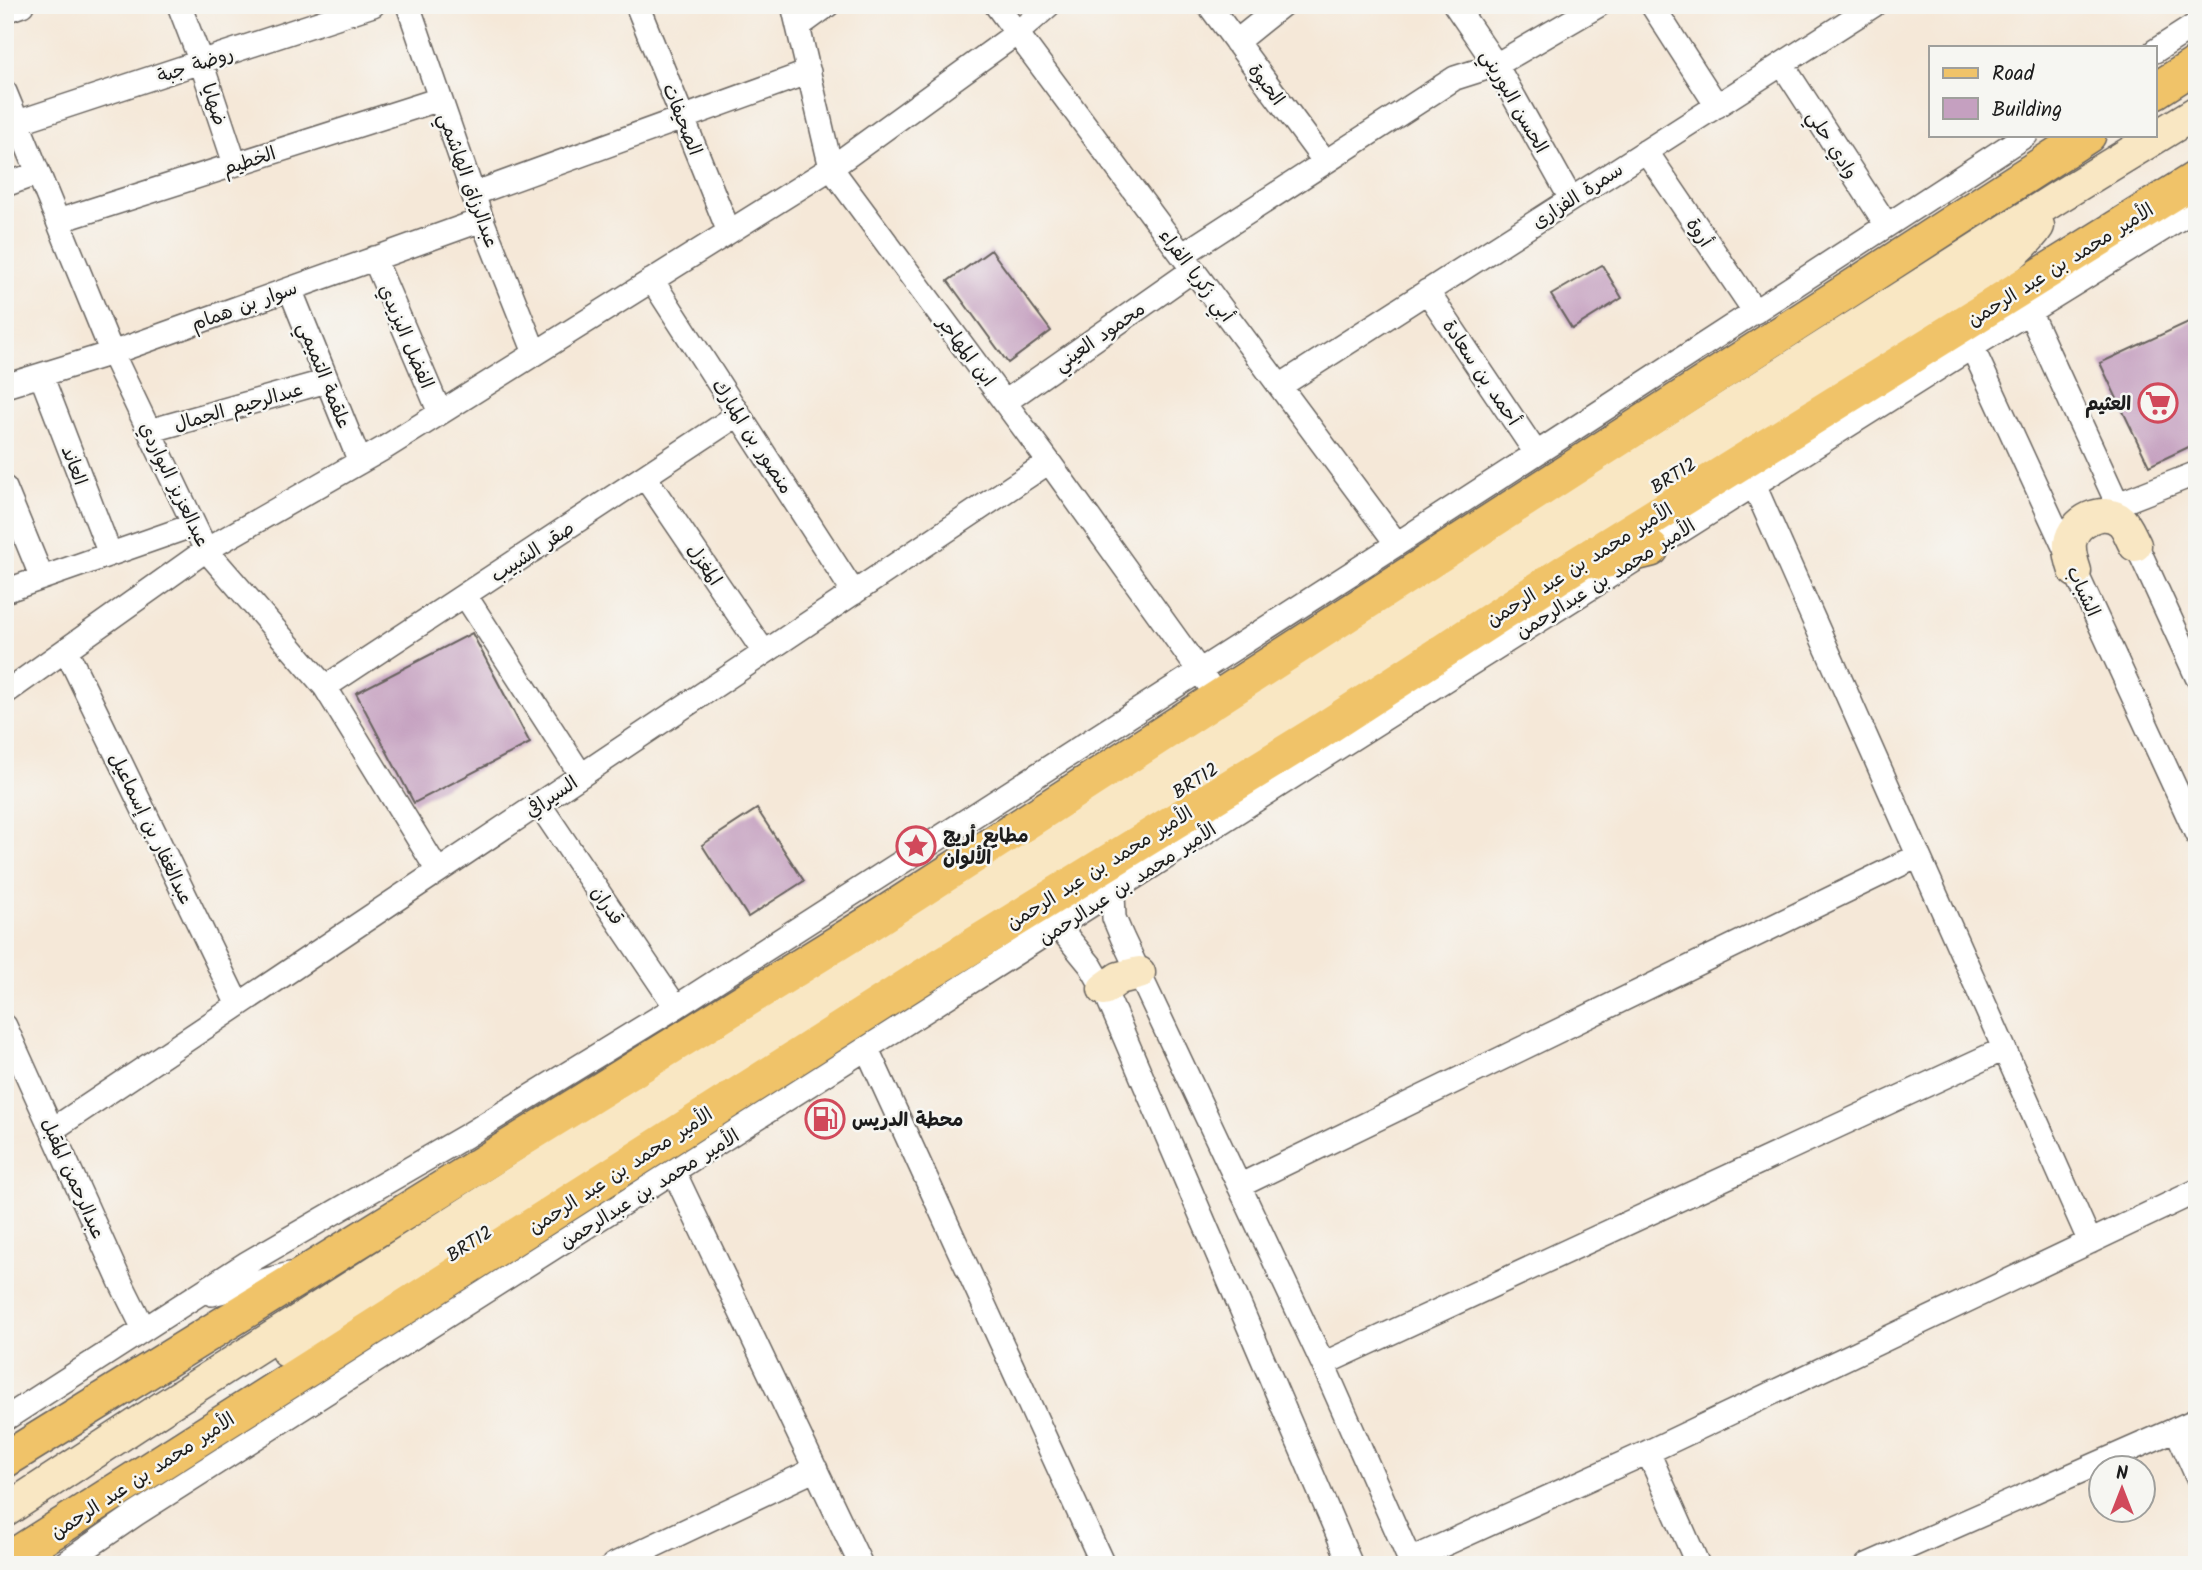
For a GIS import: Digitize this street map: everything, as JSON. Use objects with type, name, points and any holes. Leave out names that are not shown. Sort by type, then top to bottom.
[{"type":"main road","points":[[2156,90],[2197,64]]},
{"type":"main road","name":"BRT12","points":[[5,1511],[162,1408],[2055,199],[2197,112]]},
{"type":"main road","points":[[5,1460],[875,920],[1209,683],[2086,136]]},
{"type":"main road","name":"الأمير محمد بن عبد الرحمن","points":[[5,1562],[910,984],[1325,742],[1568,570],[2197,178]]},
{"type":"main road","points":[[2075,571],[2069,545],[2074,531],[2083,521],[2096,516],[2109,516],[2122,522],[2135,545]]},
{"type":"main road","points":[[1568,570],[1651,549]]},
{"type":"main road","points":[[1104,989],[1119,978],[1139,973]]},
{"type":"street","points":[[5,11],[22,5]]},
{"type":"street","name":"ضهايا","points":[[179,5],[235,164]]},
{"type":"street","name":"روضة جبة","points":[[18,122],[373,5]]},
{"type":"street","name":"عبدالرزاق الهاشمي","points":[[408,5],[482,219],[535,354]]},
{"type":"street","name":"الصحيفات","points":[[637,5],[729,232]]},
{"type":"street","points":[[796,15],[828,5]]},
{"type":"street","name":"أبي زكريا الفراء","points":[[996,5],[1398,544]]},
{"type":"street","points":[[5,693],[206,550],[360,462],[831,168],[1017,33],[1049,5]]},
{"type":"street","name":"الحبوة","points":[[1209,5],[1325,162]]},
{"type":"street","points":[[1236,42],[1282,5]]},
{"type":"street","name":"الحسن البوريني","points":[[1455,5],[1496,65],[1571,200]]},
{"type":"street","name":"محمود العيني","points":[[1005,402],[1187,262],[1325,162],[1455,79],[1496,65],[1599,5]]},
{"type":"street","points":[[1652,5],[1717,106]]},
{"type":"street","name":"سمرة الفزارى","points":[[1279,386],[1874,5]]},
{"type":"street","name":"ابن المهاجر","points":[[796,15],[831,168],[1209,683]]},
{"type":"street","points":[[2156,50],[2197,24]]},
{"type":"street","name":"وادي حلي","points":[[1782,64],[1886,224]]},
{"type":"street","points":[[473,194],[809,72]]},
{"type":"street","name":"عبدالعزيز البواردي","points":[[5,92],[111,353],[206,550],[325,687],[438,871]]},
{"type":"street","name":"الخطيم","points":[[58,221],[440,99]]},
{"type":"street","points":[[5,1419],[247,1263],[466,1136],[1209,683],[1398,544],[2024,136]]},
{"type":"street","name":"أروة","points":[[1646,151],[1755,312]]},
{"type":"street","points":[[5,186],[38,173]]},
{"type":"street","name":"الأمير محمد بن عبدالرحمن","points":[[62,1565],[136,1514],[1112,893],[1325,742],[1651,549],[2197,208]]},
{"type":"street","name":"سوار بن همام","points":[[6,384],[111,353],[482,219]]},
{"type":"street","name":"الفضل اليزيدي","points":[[374,258],[440,413]]},
{"type":"street","name":"منصور بن المبارك","points":[[652,280],[854,593]]},
{"type":"street","name":"علقمة التميمي","points":[[290,289],[360,462]]},
{"type":"street","name":"أحمد بن سعادة","points":[[1427,291],[1536,453]]},
{"type":"street","points":[[2029,311],[2197,677]]},
{"type":"street","name":"الشباب","points":[[1972,347],[2197,835]]},
{"type":"street","name":"العاند","points":[[41,375],[110,554]]},
{"type":"street","name":"عبدالرحيم الجمال","points":[[149,431],[327,381]]},
{"type":"street","name":"صقر الشبيب","points":[[325,687],[739,414]]},
{"type":"street","name":"السيرافي","points":[[52,1130],[1049,462]]},
{"type":"street","points":[[2118,504],[2197,473]]},
{"type":"street","name":"المغزل","points":[[645,477],[764,652]]},
{"type":"street","points":[[1754,485],[2090,1242]]},
{"type":"street","points":[[5,488],[42,578]]},
{"type":"street","points":[[5,591],[194,525]]},
{"type":"street","points":[[465,595],[581,775]]},
{"type":"street","name":"عبدالغفار بن إسماعيل","points":[[66,650],[238,1005]]},
{"type":"street","name":"قدران","points":[[538,804],[677,1007]]},
{"type":"street","points":[[1239,1185],[1918,856]]},
{"type":"street","points":[[1112,893],[1115,918],[1122,937],[1323,1364],[1411,1562],[2197,1191]]},
{"type":"street","points":[[1059,927],[1091,966],[1104,989],[1351,1565]]},
{"type":"street","name":"عبدالرحمن المقبل","points":[[5,1026],[144,1329]]},
{"type":"street","points":[[867,1049],[1102,1565]]},
{"type":"street","points":[[1323,1364],[2004,1049]]},
{"type":"street","points":[[674,1172],[861,1565]]},
{"type":"street","points":[[180,1306],[218,1291],[310,1269]]},
{"type":"street","points":[[1867,1565],[2186,1425],[2197,1476]]},
{"type":"street","points":[[1648,1452],[1698,1565]]},
{"type":"street","points":[[136,1514],[173,1455]]},
{"type":"street","points":[[613,1565],[816,1469]]},
{"type":"building","points":[[991,250],[1051,331],[1008,363],[948,281]]},
{"type":"building","points":[[1602,265],[1622,298],[1572,329],[1551,295]]},
{"type":"building","name":"العثيم","points":[[2197,318],[2197,443],[2149,466],[2100,363]]},
{"type":"building","points":[[472,633],[530,743],[414,803],[356,693]]},
{"type":"building","points":[[757,809],[804,881],[748,917],[702,845]]},
{"type":"place","name":"العثيم","points":[[2158,403]]},
{"type":"place","name":"مطابع أريج الألوان","points":[[916,846]]},
{"type":"place","name":"محطة الدريس","points":[[825,1119]]}]
